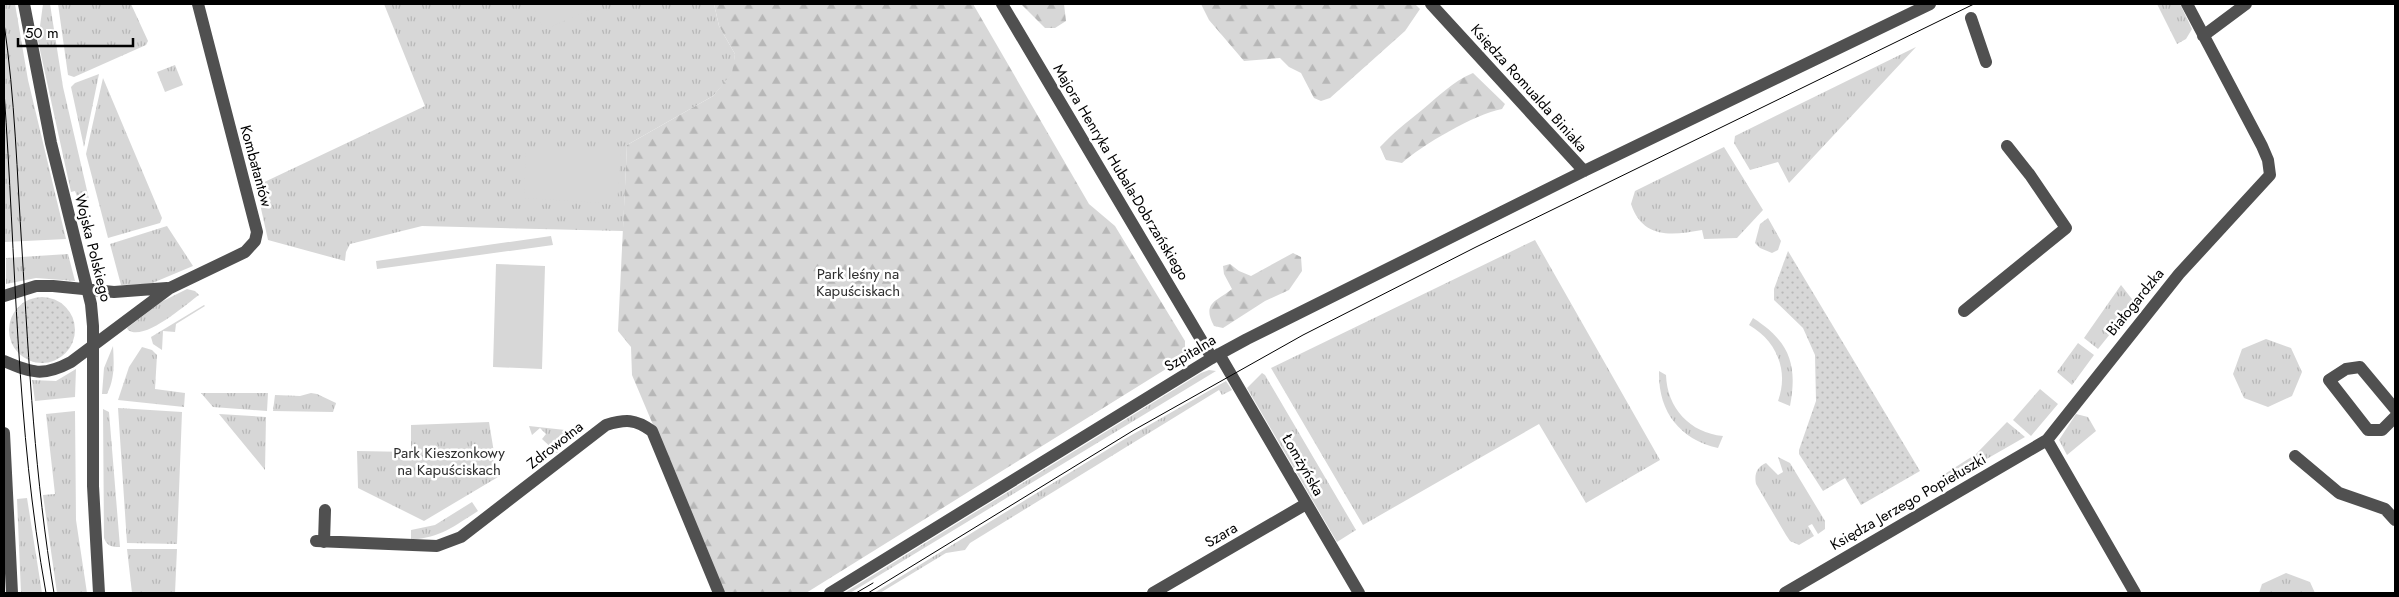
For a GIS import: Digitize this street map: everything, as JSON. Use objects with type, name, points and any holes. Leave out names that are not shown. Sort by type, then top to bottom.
[{"type":"street","name":"Wojska Polskiego","points":[[24,4],[47,126],[88,291],[92,315],[93,486],[99,593]]},
{"type":"street","name":"Kombatantów","points":[[4,361],[20,368],[47,373],[70,362],[170,288],[245,252],[255,241],[256,232],[198,4]]},
{"type":"street","name":"Majora Henryka Hubala-Dobrzańskiego","points":[[1002,4],[1216,356]]},
{"type":"street","name":"Księdza Romualda Biniaka","points":[[1431,4],[1584,171]]},
{"type":"street","name":"Szpitalna","points":[[830,593],[1216,356],[1293,314],[1930,4]]},
{"type":"street","name":"Białogardzka","points":[[2047,440],[2179,274],[2270,175],[2268,160],[2262,146],[2186,4]]},
{"type":"street","points":[[2203,36],[2246,4]]},
{"type":"street","points":[[1971,18],[1986,62]]},
{"type":"street","points":[[1964,311],[2066,228],[2030,175],[2007,146]]},
{"type":"street","name":"Kombatantów","points":[[4,296],[36,286],[53,286],[88,291],[139,292],[170,288]]},
{"type":"street","name":"Łomżyńska","points":[[1216,356],[1358,593]]},
{"type":"street","points":[[2395,409],[2360,367],[2346,369],[2329,380],[2368,430],[2382,430],[2395,417]]},
{"type":"street","name":"Zdrowotna","points":[[325,510],[320,541],[437,546],[461,537],[606,425],[619,421],[638,421],[652,431],[719,593]]},
{"type":"street","points":[[4,433],[12,593]]},
{"type":"street","points":[[2047,440],[2135,593]]},
{"type":"street","name":"Księdza Jerzego Popiełuszki","points":[[1785,593],[2047,440]]},
{"type":"street","points":[[2295,456],[2339,493],[2385,509],[2395,520]]},
{"type":"street","name":"Szara","points":[[1153,593],[1306,504]]},
{"type":"green space","points":[[4,4],[15,4],[28,80],[66,239],[5,242]]},
{"type":"green space","points":[[43,4],[50,4],[63,87],[89,199],[79,202],[75,191],[71,192],[38,41]]},
{"type":"green space","points":[[58,4],[131,4],[148,41],[146,45],[74,77],[68,75]]},
{"type":"green space","points":[[384,4],[714,4],[719,26],[735,54],[733,73],[713,96],[627,145],[623,231],[422,226],[350,244],[346,252],[345,261],[268,240],[256,186],[425,106]]},
{"type":"green space","points":[[532,4],[589,4],[591,9],[544,30]]},
{"type":"green space","name":"Park leśny na Kapuściskach","points":[[714,4],[973,4],[1089,204],[1115,226],[1185,341],[1185,355],[1174,364],[806,593],[724,593],[632,375],[631,347],[618,331],[627,145],[713,96],[732,73],[735,54],[719,26]]},
{"type":"green space","points":[[1021,4],[1064,4],[1066,21],[1055,28],[1045,28]]},
{"type":"green space","points":[[1201,4],[1415,4],[1420,9],[1405,31],[1330,98],[1321,101],[1314,98],[1301,73],[1289,67],[1280,58],[1244,61],[1209,20]]},
{"type":"green space","points":[[2157,4],[2180,4],[2192,29],[2186,39],[2177,44]]},
{"type":"green space","points":[[1916,47],[1789,183],[1778,162],[1750,170],[1734,143],[1735,136]]},
{"type":"green space","points":[[175,65],[183,85],[165,92],[157,72]]},
{"type":"green space","points":[[1473,73],[1505,104],[1502,109],[1478,117],[1449,131],[1402,163],[1386,160],[1380,147],[1385,142],[1446,90]]},
{"type":"green space","points":[[99,74],[84,147],[71,87],[75,83]]},
{"type":"green space","points":[[103,78],[162,218],[160,223],[108,238],[86,154]]},
{"type":"green space","points":[[1724,147],[1763,210],[1737,238],[1704,239],[1702,230],[1680,233],[1660,232],[1643,224],[1636,216],[1631,204],[1635,191]]},
{"type":"green space","points":[[526,148],[621,148],[617,204],[524,198]]},
{"type":"green space","points":[[1768,218],[1781,241],[1778,250],[1772,253],[1760,248],[1755,243],[1760,224]]},
{"type":"green space","points":[[167,226],[193,266],[150,284],[121,285],[110,244]]},
{"type":"green space","points":[[551,236],[553,245],[377,269],[376,261]]},
{"type":"green space","points":[[1535,240],[1660,460],[1586,503],[1539,424],[1363,525],[1271,368]]},
{"type":"green space","points":[[1788,251],[1920,471],[1861,505],[1845,478],[1823,491],[1799,454],[1816,401],[1815,355],[1803,328],[1774,300],[1774,289]]},
{"type":"green space","points":[[1293,253],[1301,257],[1302,271],[1289,290],[1265,301],[1223,328],[1214,326],[1210,318],[1210,307],[1232,289],[1224,274],[1223,266],[1230,264],[1239,271],[1251,276]]},
{"type":"green space","points":[[68,254],[75,281],[36,278],[6,284],[6,258]]},
{"type":"green space","points":[[496,264],[545,266],[542,369],[493,367]]},
{"type":"green space","points":[[2121,285],[2135,303],[2098,349],[2084,338]]},
{"type":"green space","points":[[187,289],[195,291],[199,295],[175,314],[144,331],[135,332],[128,330],[127,328],[161,302]]},
{"type":"green space","points":[[42,297],[55,299],[65,307],[73,317],[75,330],[73,343],[65,353],[55,361],[42,363],[29,361],[19,353],[11,343],[9,330],[11,317],[19,307],[29,299]]},
{"type":"green space","points":[[204,305],[176,324],[175,332],[163,331],[162,350],[153,344],[151,337]]},
{"type":"green space","points":[[1753,318],[1775,336],[1783,345],[1788,355],[1793,378],[1790,406],[1778,401],[1782,379],[1778,358],[1767,339],[1749,325]]},
{"type":"green space","points":[[2266,339],[2291,348],[2302,372],[2292,396],[2268,407],[2244,398],[2233,374],[2242,349]]},
{"type":"green space","points":[[2078,343],[2094,355],[2072,385],[2057,372]]},
{"type":"green space","points":[[113,346],[113,376],[107,394],[102,394],[104,368]]},
{"type":"green space","points":[[142,347],[152,350],[157,355],[155,389],[185,393],[184,407],[118,400],[129,367]]},
{"type":"green space","points":[[76,369],[75,397],[35,401],[32,380],[56,381]]},
{"type":"green space","points":[[1209,370],[1216,371],[850,593],[844,593],[1201,373]]},
{"type":"green space","points":[[1659,371],[1666,375],[1667,387],[1671,398],[1682,417],[1700,430],[1723,436],[1718,448],[1692,438],[1674,421],[1662,399]]},
{"type":"green space","points":[[1262,373],[1265,375],[1356,530],[1337,542],[1247,388]]},
{"type":"green space","points":[[1226,381],[1232,390],[1222,395],[1219,390],[970,543],[965,550],[946,553],[880,593],[874,593],[1123,440]]},
{"type":"green space","points":[[2040,389],[2058,404],[2031,436],[2013,420]]},
{"type":"green space","points":[[201,393],[268,393],[267,411],[213,407]]},
{"type":"green space","points":[[311,393],[336,403],[333,412],[273,411],[275,395],[300,396]]},
{"type":"green space","points":[[118,408],[182,412],[177,544],[127,543]]},
{"type":"green space","points":[[103,409],[109,412],[120,547],[110,546],[104,538]]},
{"type":"green space","points":[[75,411],[76,520],[87,593],[57,593],[43,495],[55,494],[46,414]]},
{"type":"green space","points":[[219,414],[266,417],[265,470]]},
{"type":"green space","points":[[2076,414],[2088,417],[2096,431],[2067,455],[2059,440]]},
{"type":"green space","name":"Park Kieszonkowy na Kapuściskach","points":[[489,422],[498,477],[424,521],[358,488],[357,451],[411,452],[411,425]]},
{"type":"green space","points":[[2007,422],[2025,437],[1943,484],[1940,477],[1976,454]]},
{"type":"green space","points":[[529,426],[565,430],[571,437],[557,453],[542,439],[546,434],[540,428],[532,435]]},
{"type":"green space","points":[[1778,457],[1790,463],[1825,521],[1825,529],[1818,534],[1812,524],[1808,526],[1814,536],[1799,545],[1790,541],[1756,484],[1755,477],[1757,471],[1766,463],[1778,475],[1783,472]]},
{"type":"green space","points":[[27,498],[42,593],[21,593],[17,499]]},
{"type":"green space","points":[[472,502],[478,511],[461,522],[439,534],[411,540],[411,530],[435,525]]},
{"type":"green space","points":[[127,549],[177,549],[175,593],[132,593]]},
{"type":"green space","points":[[2286,573],[2310,582],[2315,593],[2259,593],[2262,584]]},
{"type":"tram line","points":[[868,593],[1134,430],[1303,335],[1476,247],[1974,4]]},
{"type":"tram line","points":[[4,23],[13,108],[34,422],[47,550],[54,593]]},
{"type":"tram line","points":[[4,91],[18,343],[28,469],[46,593]]},
{"type":"tram line","points":[[856,593],[873,583]]}]
